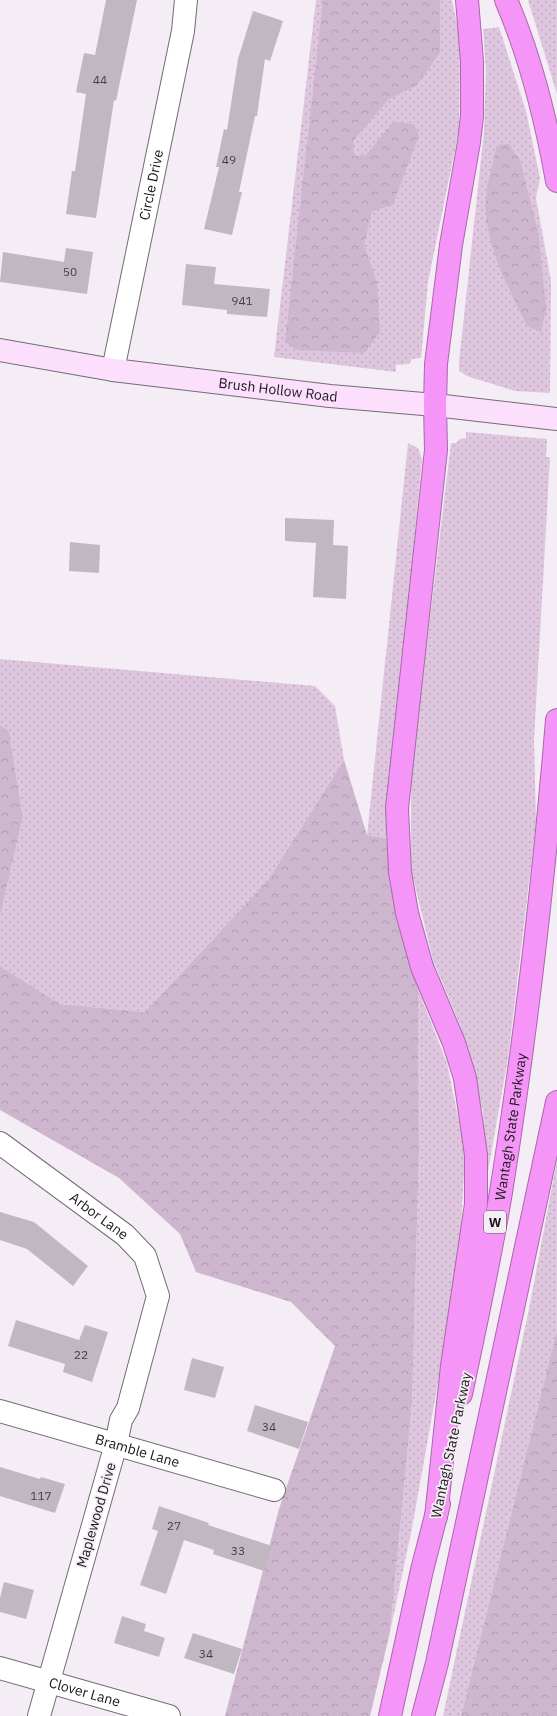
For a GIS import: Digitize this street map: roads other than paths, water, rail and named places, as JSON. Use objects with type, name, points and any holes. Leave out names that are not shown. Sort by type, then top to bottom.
[{"type":"highway","points":[[436,1518],[452,1366],[476,1204],[476,1155],[465,1078],[454,1043],[422,967],[407,913],[400,872],[397,808],[436,450],[436,364],[451,245],[469,142],[472,116],[472,60],[467,0]]},
{"type":"highway","points":[[506,0],[526,50],[536,85],[557,181]]},
{"type":"highway","name":"Wantagh State Parkway","points":[[390,1716],[422,1570],[436,1518],[486,1276],[501,1193],[538,926],[557,720]]},
{"type":"highway","points":[[423,1716],[437,1663],[557,1102]]},
{"type":"main road","name":"Brush Hollow Road","points":[[0,350],[113,370],[330,396],[435,405],[557,419]]},
{"type":"street","name":"Circle Drive","points":[[113,370],[183,31],[186,0]]},
{"type":"street","name":"Arbor Lane","points":[[0,1143],[125,1235],[145,1256],[158,1296],[153,1315]]},
{"type":"street","name":"Maplewood Drive","points":[[39,1716],[116,1444],[121,1420],[128,1408],[153,1315]]},
{"type":"street","name":"Bramble Lane","points":[[0,1411],[274,1490]]},
{"type":"street","name":"Clover Lane","points":[[0,1668],[169,1716]]}]
